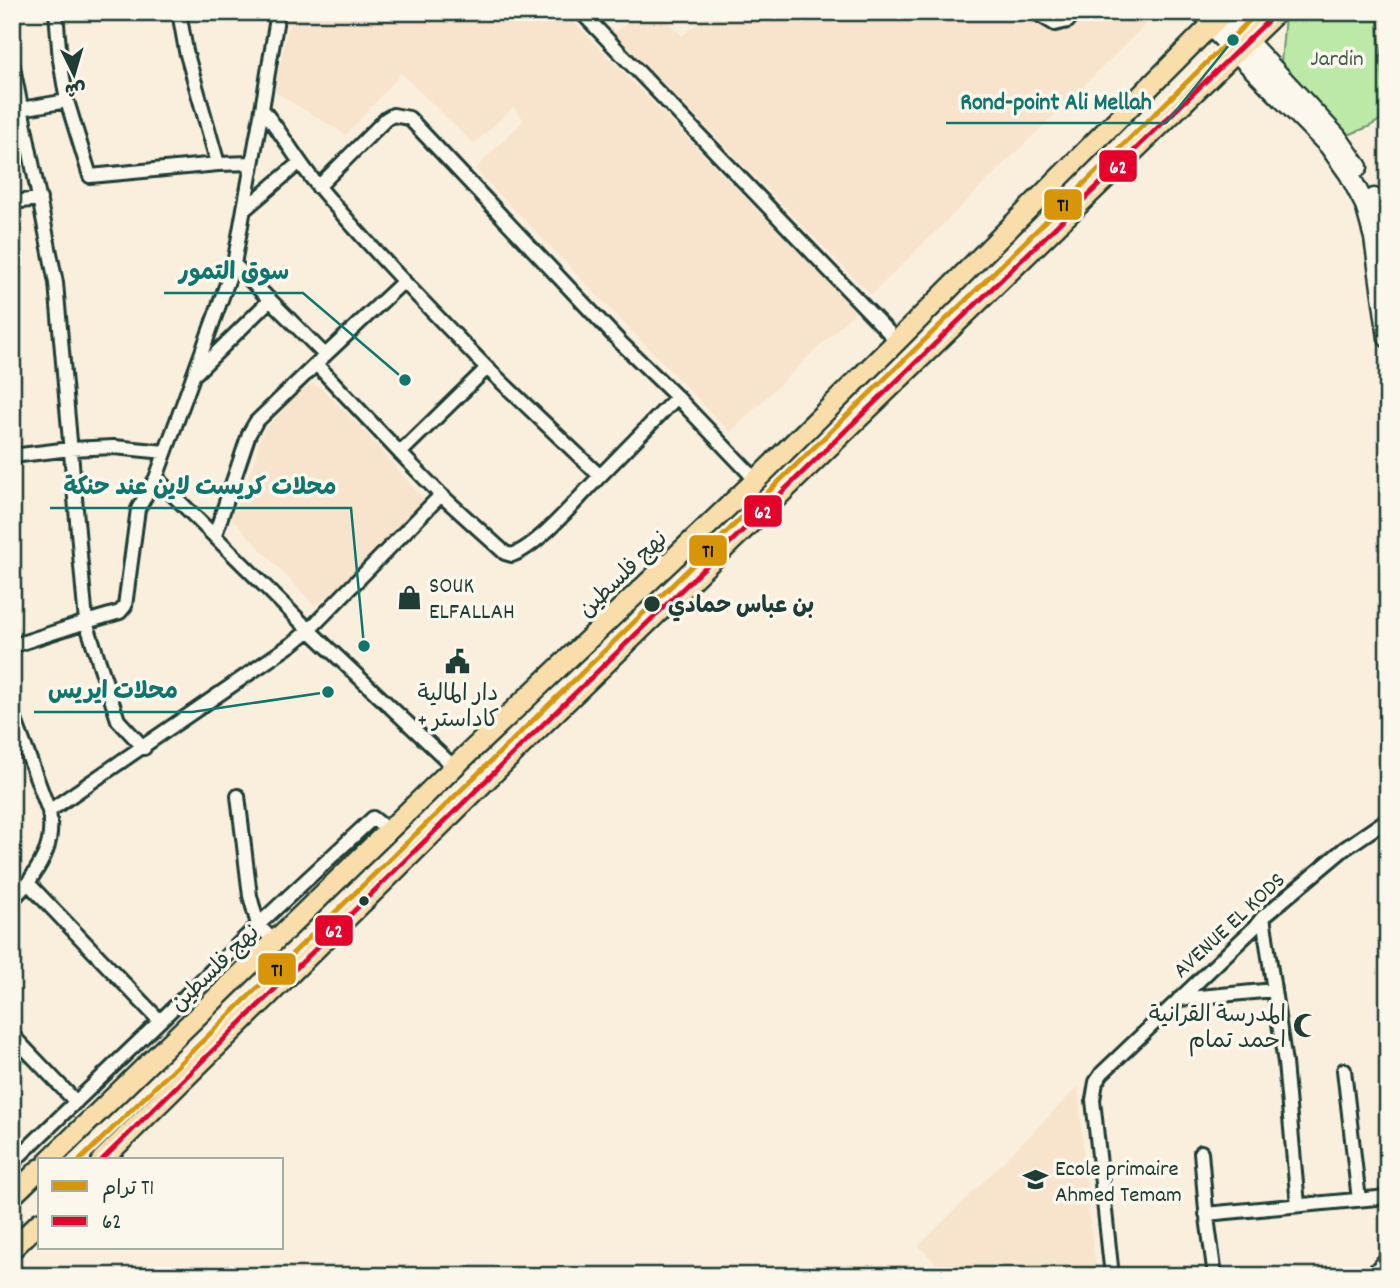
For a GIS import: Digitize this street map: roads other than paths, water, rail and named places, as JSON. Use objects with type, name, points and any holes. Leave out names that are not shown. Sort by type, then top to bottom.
[{"type":"main road","points":[[104,1158],[541,726],[1278,12]]},
{"type":"main road","name":"نهج فلسطين","points":[[51,1158],[388,830],[756,480],[897,341],[1215,15]]},
{"type":"main road","points":[[1215,15],[1328,146],[1357,189],[1374,239],[1388,338]]},
{"type":"main road","points":[[1243,48],[1349,152],[1385,221],[1388,241]]},
{"type":"main road","points":[[12,1196],[38,1171]]},
{"type":"main road","points":[[12,1249],[38,1224]]},
{"type":"street","points":[[57,12],[60,60],[67,101],[90,176],[252,163]]},
{"type":"street","points":[[179,12],[186,51],[218,164]]},
{"type":"street","points":[[12,646],[120,612],[125,606],[138,509],[156,478],[234,264],[278,12]]},
{"type":"street","points":[[580,12],[897,341]]},
{"type":"street","points":[[1035,12],[1055,24],[1068,21],[1073,12]]},
{"type":"street","points":[[12,62],[56,283],[86,622],[118,720],[144,748]]},
{"type":"street","points":[[21,109],[67,101]]},
{"type":"street","points":[[262,109],[287,140],[318,187],[404,281],[487,368],[600,476]]},
{"type":"street","points":[[318,187],[386,118],[393,115],[409,118],[620,342],[756,480]]},
{"type":"street","points":[[244,210],[300,162]]},
{"type":"street","points":[[12,202],[40,199]]},
{"type":"street","points":[[234,264],[270,300],[400,453],[441,495],[505,553],[512,555],[520,552],[553,525],[677,397]]},
{"type":"street","points":[[215,534],[249,433],[256,422],[404,281]]},
{"type":"street","points":[[193,376],[270,300]]},
{"type":"street","points":[[400,453],[487,368]]},
{"type":"street","points":[[12,456],[114,447],[165,452]]},
{"type":"street","points":[[156,478],[309,630],[454,767]]},
{"type":"street","points":[[49,811],[292,644],[309,630],[441,495]]},
{"type":"street","points":[[12,712],[49,811],[52,829],[48,849],[29,883],[12,900]]},
{"type":"street","points":[[238,796],[250,896],[258,925],[275,942]]},
{"type":"street","points":[[12,1163],[373,818],[388,830]]},
{"type":"street","name":"AVENUE EL KODS","points":[[1112,1276],[1099,1174],[1094,1089],[1102,1073],[1263,917],[1344,849],[1388,819]]},
{"type":"street","points":[[29,883],[160,1021]]},
{"type":"street","points":[[1263,917],[1285,1063],[1298,1205]]},
{"type":"street","points":[[1179,999],[1274,990]]},
{"type":"street","points":[[12,1035],[76,1102]]},
{"type":"street","points":[[1344,1070],[1359,1200]]},
{"type":"street","points":[[92,1086],[108,1103]]},
{"type":"street","points":[[1201,1152],[1215,1276]]},
{"type":"street","points":[[1206,1214],[1388,1197]]},
{"type":"street","points":[[1371,1276],[1388,1257]]},
{"type":"tram line","name":"T1","points":[[82,1158],[970,296],[1258,12]]},
{"type":"tram line","points":[[80,1158],[88,1152]]},
{"type":"place","name":"Rond-point Ali Mellah","points":[[1233,40]]},
{"type":"place","name":"سوق التمور","points":[[405,380]]},
{"type":"place","name":"SOUK ELFALLAH","points":[[409,597]]},
{"type":"place","name":"بن عباس حمادي","points":[[652,604]]},
{"type":"place","name":"محلات كريست لاين عند حنكة","points":[[364,646]]},
{"type":"place","name":"دار المالية + كاداستر","points":[[458,662]]},
{"type":"place","name":"محلات ايريس","points":[[328,692]]},
{"type":"place","name":"المدرسة القرانية احمد تمام","points":[[1306,1026]]},
{"type":"place","name":"Ecole primaire Ahmed Temam","points":[[1035,1180]]},
{"type":"park label","name":"Jardin","points":[[1337,57]]}]
